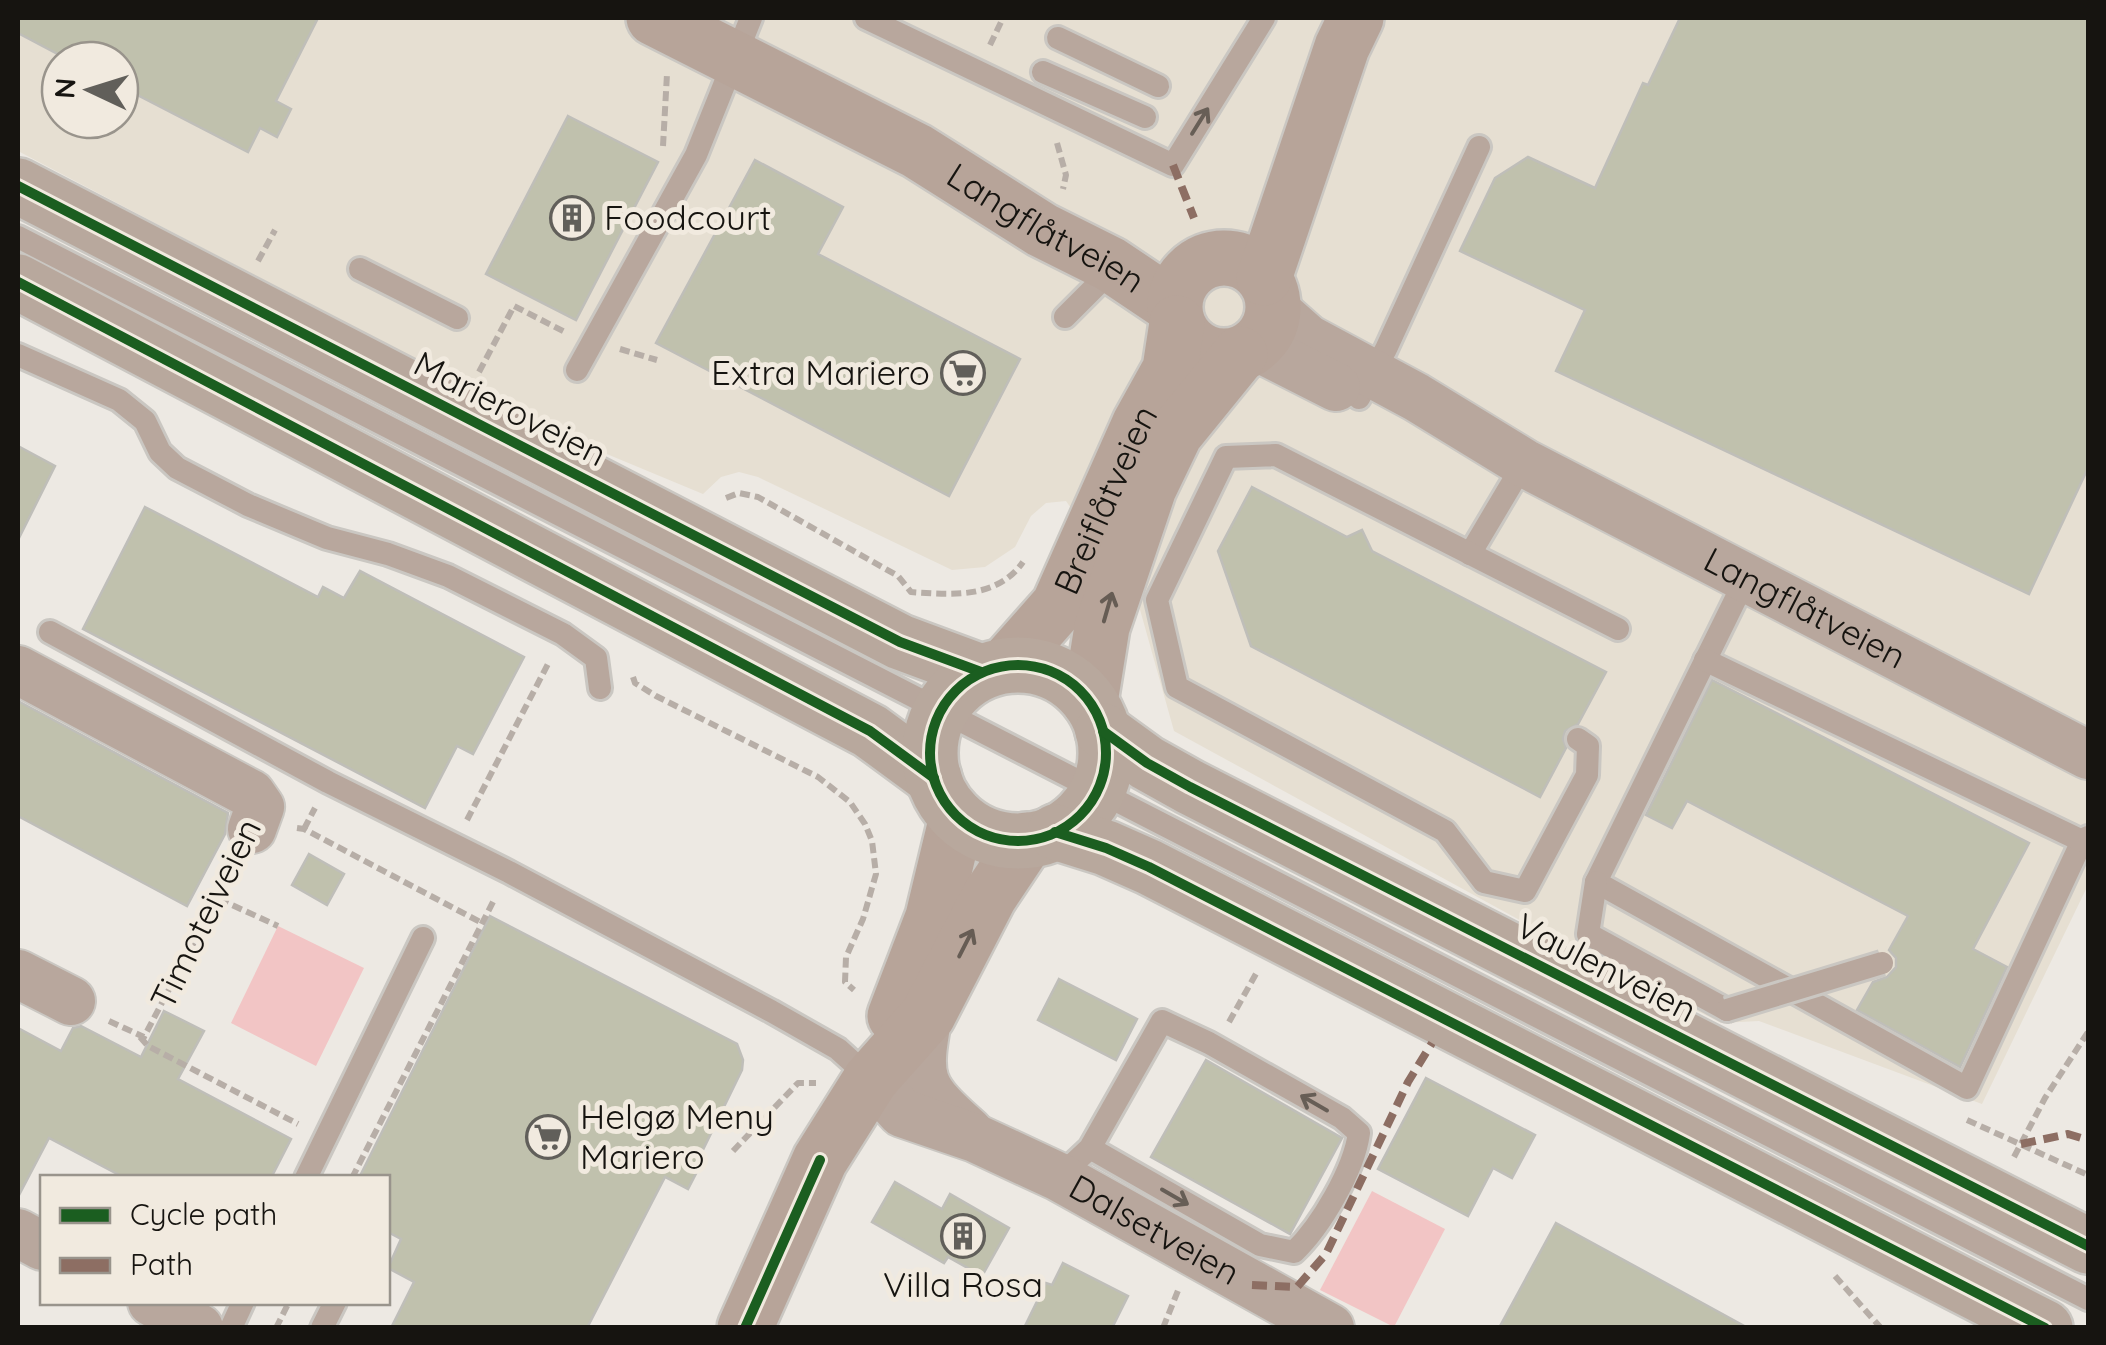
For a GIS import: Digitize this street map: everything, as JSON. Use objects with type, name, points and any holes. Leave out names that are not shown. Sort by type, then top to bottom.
[{"type":"main road","name":"Marieroveien","points":[[18,186],[900,642],[993,669],[1022,664],[1053,672],[1067,680],[1096,717]]},
{"type":"main road","points":[[18,282],[870,731],[982,833],[1013,840],[1041,836],[1106,848],[1149,867],[2045,1328]]},
{"type":"main road","points":[[945,798],[930,746],[939,714],[949,697],[993,669]]},
{"type":"main road","points":[[1041,836],[1079,815],[1097,791],[1106,752],[1096,717]]},
{"type":"main road","name":"Vaulenveien","points":[[1096,717],[1147,763],[1190,787],[2088,1246]]},
{"type":"street","name":"Langflåtveien","points":[[654,18],[743,37],[917,151],[1054,207],[1115,254],[1224,305],[1366,386],[1404,420],[1524,463],[2088,755]]},
{"type":"street","name":"Breiflåtveien","points":[[1096,717],[1102,627],[1149,488],[1224,305],[1349,32]]},
{"type":"street","name":"Breiflåtveien","points":[[993,669],[1058,605],[1140,424],[1170,368],[1224,305]]},
{"type":"street","name":"Timoteiveien","points":[[18,670],[251,794],[260,807],[256,822]]},
{"type":"street","points":[[745,1328],[820,1160],[844,1081],[933,917],[945,798]]},
{"type":"street","points":[[844,1081],[928,1014],[995,887],[1041,836]]},
{"type":"street","points":[[18,974],[71,1001]]},
{"type":"street","name":"Dalsetveien","points":[[928,1014],[919,1067],[937,1104],[975,1138]]},
{"type":"street","name":"Dalsetveien","points":[[844,1081],[902,1113],[975,1138],[1074,1163],[1330,1328]]},
{"type":"street","points":[[18,1233],[40,1245]]},
{"type":"street","points":[[157,1305],[199,1328]]},
{"type":"lane","points":[[866,18],[1173,165],[1264,18]]},
{"type":"lane","points":[[576,370],[696,155],[743,37]]},
{"type":"lane","points":[[1058,38],[1158,86]]},
{"type":"lane","points":[[1043,72],[1145,118]]},
{"type":"lane","points":[[1366,386],[1479,147]]},
{"type":"lane","points":[[18,237],[939,714],[1097,791],[2088,1299]]},
{"type":"lane","points":[[1065,317],[1097,284],[1115,254]]},
{"type":"lane","points":[[360,269],[457,318]]},
{"type":"lane","points":[[18,355],[119,400],[144,422],[160,452],[177,468],[327,538],[388,554],[448,576],[563,634],[596,658],[600,688]]},
{"type":"lane","points":[[1578,739],[1588,746],[1587,775],[1525,891],[1484,882],[1445,831],[1177,688],[1157,600],[1226,457],[1276,456],[1618,629]]},
{"type":"lane","points":[[1470,554],[1524,463]]},
{"type":"lane","points":[[1746,578],[1596,882],[1588,934],[1728,1010],[1882,963]]},
{"type":"lane","points":[[50,632],[838,1049],[844,1081]]},
{"type":"lane","points":[[1596,882],[1967,1088],[2085,839],[1704,660]]},
{"type":"lane","points":[[307,1175],[423,938]]},
{"type":"lane","points":[[1162,1021],[1210,1043],[1342,1118],[1358,1133],[1356,1154],[1310,1237],[1294,1252],[1260,1245],[1074,1163],[1162,1021]]},
{"type":"lane","points":[[231,1328],[242,1305]]},
{"type":"lane","points":[[322,1328],[334,1305]]},
{"type":"path","points":[[990,46],[1003,18]]},
{"type":"path","points":[[476,377],[514,306],[574,336],[657,360]]},
{"type":"path","points":[[717,507],[724,498],[739,493],[758,498],[898,576],[911,592],[975,592],[999,586],[1025,560]]},
{"type":"path","points":[[454,845],[563,634]]},
{"type":"path","points":[[630,669],[635,683],[656,696],[818,777],[850,802],[865,824],[875,858],[873,890],[843,973],[845,982],[857,992]]},
{"type":"path","points":[[818,777],[823,766]]},
{"type":"path","points":[[256,822],[304,829],[482,924]]},
{"type":"path","points":[[354,1175],[509,872]]},
{"type":"path","points":[[218,899],[278,926]]},
{"type":"path","points":[[2009,1167],[2045,1098],[2088,1032]]},
{"type":"path","points":[[140,1037],[148,1046],[325,1139]]},
{"type":"path","points":[[733,1151],[798,1084],[844,1081]]},
{"type":"path","points":[[2021,1144],[2088,1175]]},
{"type":"path","points":[[1163,1328],[1183,1278]]},
{"type":"path","points":[[276,1328],[288,1305]]},
{"type":"shaded area","points":[[18,18],[2088,18],[2088,885],[1982,1104],[1759,1021],[1721,1023],[1525,923],[1174,731],[1139,606],[1066,501],[1046,503],[1031,516],[1015,547],[985,567],[952,570],[758,477],[739,472],[721,477],[703,494],[549,430],[18,151]]},
{"type":"shaded area","points":[[278,926],[364,968],[316,1066],[231,1023]]},
{"type":"shaded area","points":[[1372,1191],[1445,1229],[1394,1327],[1320,1290]]},
{"type":"building","points":[[18,18],[318,18],[276,101],[291,109],[277,137],[260,128],[248,152],[140,96],[140,40],[40,40],[40,45],[18,33]]},
{"type":"building","points":[[1680,18],[2088,18],[2088,468],[2029,594],[1556,371],[1585,310],[1460,251],[1495,178],[1528,157],[1595,188],[1643,83],[1648,85]]},
{"type":"building","name":"Foodcourt","points":[[568,116],[658,162],[576,320],[486,274]]},
{"type":"building","points":[[755,160],[843,207],[818,254],[1020,359],[949,496],[656,343]]},
{"type":"building","points":[[18,446],[55,466],[18,540]]},
{"type":"building","points":[[1252,487],[1347,537],[1362,530],[1372,551],[1606,672],[1578,724],[1565,731],[1566,748],[1540,797],[1251,646],[1218,551]]},
{"type":"building","points":[[145,507],[318,597],[323,587],[344,598],[360,571],[524,657],[473,754],[457,746],[425,808],[83,629]]},
{"type":"building","points":[[1712,680],[2029,843],[1973,949],[2007,967],[1960,1067],[1857,1010],[1873,982],[1887,977],[1896,967],[1896,958],[1889,950],[1908,916],[1687,801],[1672,828],[1646,815]]},
{"type":"building","points":[[18,701],[228,813],[225,834],[187,906],[18,816]]},
{"type":"building","points":[[309,854],[344,874],[327,905],[292,885]]},
{"type":"building","points":[[490,916],[737,1044],[743,1060],[742,1070],[688,1189],[665,1177],[587,1328],[391,1328],[414,1282],[390,1269],[401,1239],[390,1233],[390,1175],[360,1175]]},
{"type":"building","points":[[1059,979],[1137,1019],[1116,1060],[1038,1020]]},
{"type":"building","points":[[164,1011],[204,1031],[178,1079],[291,1139],[273,1175],[119,1175],[49,1138],[18,1197],[18,1028],[61,1051],[73,1028],[81,1026],[141,1057]]},
{"type":"building","points":[[1206,1060],[1342,1138],[1290,1234],[1151,1157]]},
{"type":"building","points":[[1426,1078],[1535,1135],[1512,1178],[1493,1168],[1468,1216],[1378,1169]]},
{"type":"building","name":"Villa Rosa","points":[[895,1182],[942,1209],[950,1194],[1009,1228],[982,1276],[948,1257],[944,1263],[872,1222]]},
{"type":"building","points":[[1556,1223],[1748,1328],[1499,1328]]},
{"type":"building","points":[[1063,1263],[1128,1296],[1112,1328],[1024,1328],[1046,1283],[1052,1285]]},
{"type":"marked path","points":[[1173,165],[1194,218]]},
{"type":"marked path","points":[[1252,1285],[1297,1287],[1326,1254],[1408,1082],[1432,1043]]},
{"type":"marked path","points":[[2021,1144],[2068,1134],[2088,1140]]},
{"type":"cycle path","points":[[18,186],[900,642],[981,672]]},
{"type":"cycle path","points":[[18,282],[870,731],[934,778]]},
{"type":"cycle path","points":[[1018,665],[1052,672],[1080,691],[1099,719],[1106,753],[1099,787],[1080,815],[1052,834],[1018,841],[984,834],[956,815],[937,787],[930,753],[937,719],[956,691],[984,672],[1018,665]]},
{"type":"cycle path","points":[[1103,731],[1147,763],[1190,787],[2088,1246]]},
{"type":"cycle path","points":[[1055,832],[1149,867],[2045,1328]]},
{"type":"cycle path","points":[[745,1328],[820,1160]]},
{"type":"place","name":"Foodcourt","points":[[572,218]]},
{"type":"place","name":"Extra Mariero","points":[[963,373]]},
{"type":"place","name":"Helgø Meny Mariero","points":[[548,1137]]},
{"type":"place","name":"Villa Rosa","points":[[963,1236]]}]
